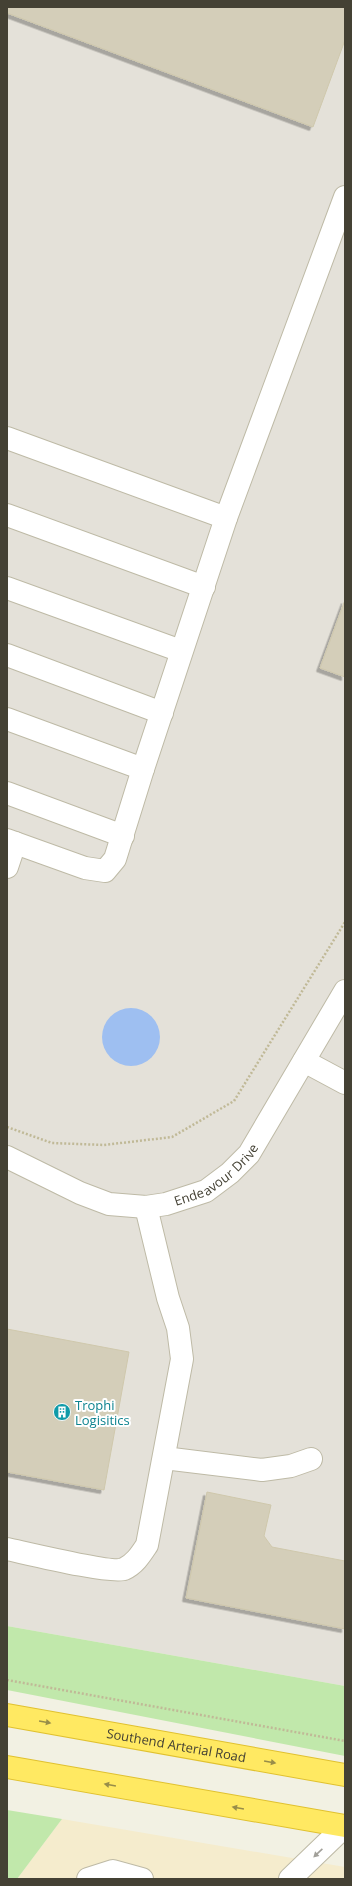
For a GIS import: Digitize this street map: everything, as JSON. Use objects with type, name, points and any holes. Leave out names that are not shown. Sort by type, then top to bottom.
[{"type":"highway","name":"Southend Arterial Road","points":[[7,1715],[345,1775]]},
{"type":"highway","points":[[7,1767],[267,1813],[344,1829]]},
{"type":"street","points":[[7,867],[11,842],[85,868],[105,871],[115,859],[181,651],[204,587],[226,518],[345,197]]},
{"type":"street","points":[[7,438],[226,518]]},
{"type":"street","points":[[7,516],[204,587]]},
{"type":"street","points":[[7,588],[181,651]]},
{"type":"street","points":[[7,655],[162,713]]},
{"type":"street","points":[[7,719],[143,769]]},
{"type":"street","points":[[7,793],[123,836]]},
{"type":"street","name":"Endeavour Drive","points":[[7,1157],[80,1193],[109,1204],[146,1207],[166,1204],[206,1191],[230,1173],[249,1154],[345,991]]},
{"type":"street","points":[[304,1061],[345,1083]]},
{"type":"street","points":[[7,1549],[68,1563],[124,1570],[138,1560],[147,1545],[182,1359],[178,1328],[168,1298],[146,1207]]},
{"type":"street","points":[[164,1458],[262,1470],[291,1466],[311,1459]]},
{"type":"street","points":[[290,1879],[344,1829]]},
{"type":"street","points":[[88,1879],[113,1872],[142,1879]]},
{"type":"path","points":[[7,1127],[52,1143],[104,1145],[172,1137],[234,1101],[345,922]]},
{"type":"path","points":[[7,1680],[345,1741]]},
{"type":"shaded area","points":[[7,7],[345,7],[345,1686],[7,1626]]},
{"type":"shaded area","points":[[62,1819],[345,1867],[345,1879],[17,1879]]},
{"type":"green space","points":[[7,1626],[345,1686],[345,1756],[7,1690]]},
{"type":"green space","points":[[7,1810],[62,1819],[17,1879],[7,1879]]},
{"type":"water","points":[[125,1008],[137,1008],[152,1016],[160,1031],[160,1043],[152,1058],[137,1066],[125,1066],[110,1058],[102,1043],[102,1031],[110,1016]]},
{"type":"building","points":[[7,7],[345,7],[345,40],[313,127],[7,13]]},
{"type":"building","points":[[345,600],[345,677],[320,668]]},
{"type":"building","name":"Trophi Logisitics","points":[[7,1329],[129,1352],[104,1490],[7,1472]]},
{"type":"building","points":[[207,1492],[271,1505],[264,1536],[272,1547],[345,1561],[345,1629],[186,1598]]},
{"type":"place","name":"Trophi Logisitics","points":[[62,1412]]}]
